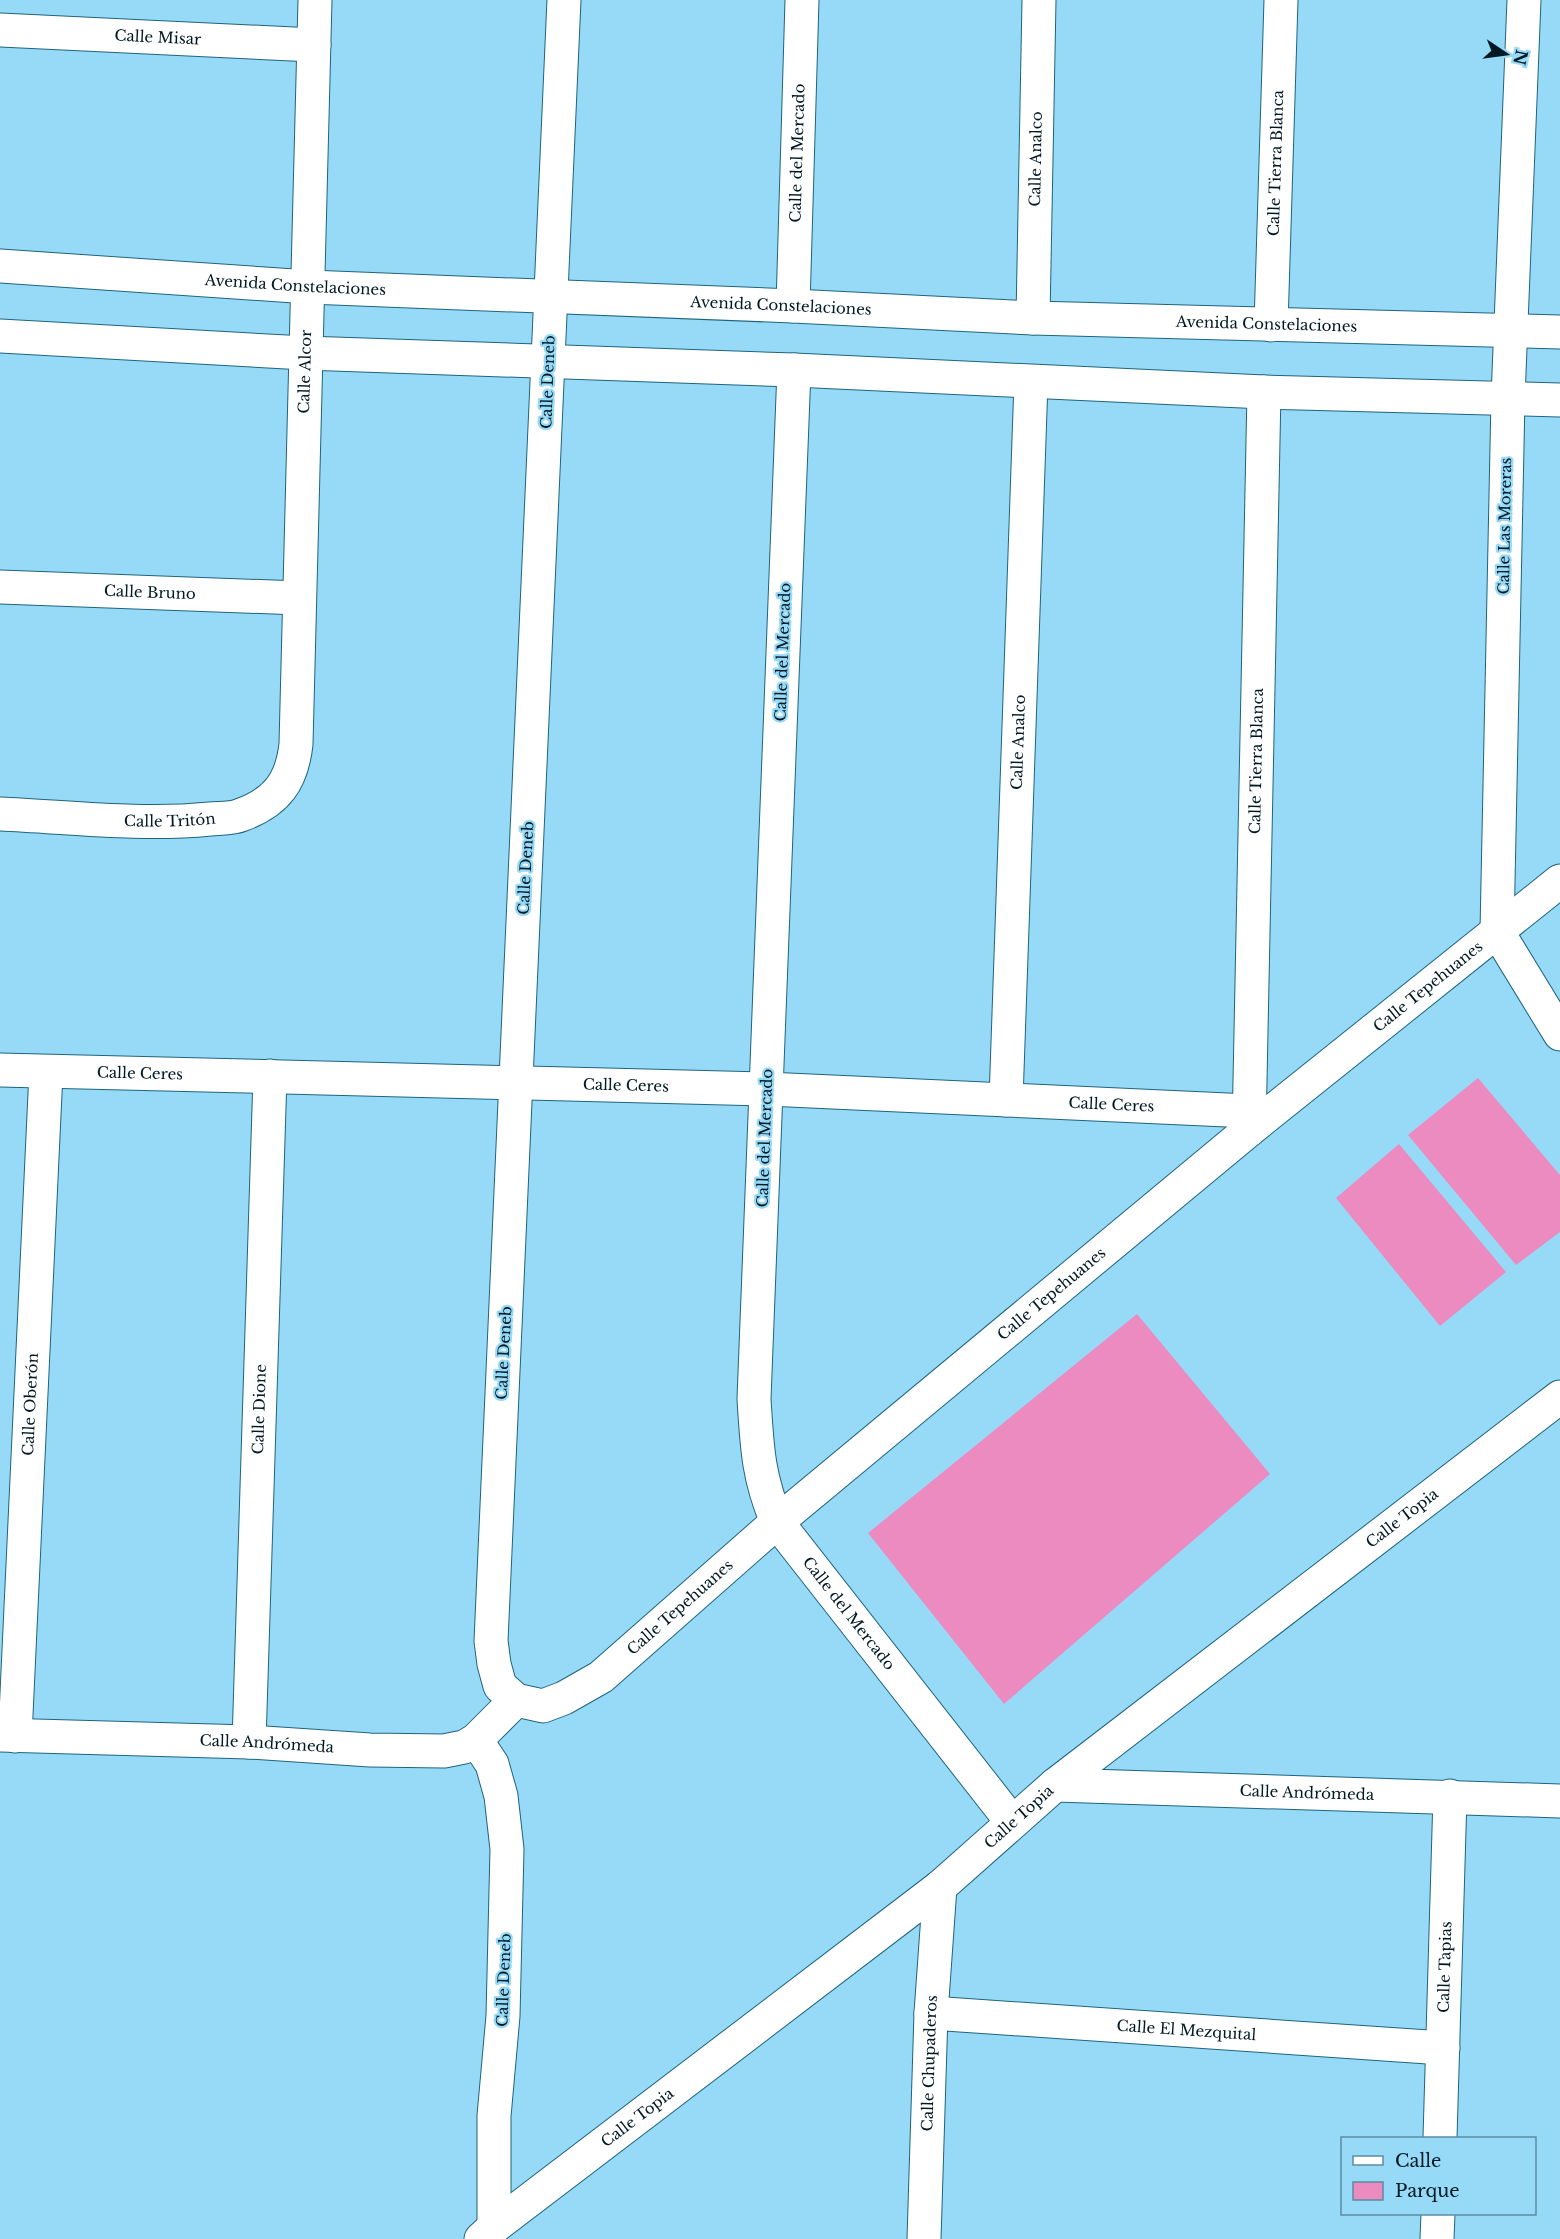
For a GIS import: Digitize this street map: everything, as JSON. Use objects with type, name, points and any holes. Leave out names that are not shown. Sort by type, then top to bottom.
[{"type":"street","name":"Calle Alcor","points":[[296,744],[315,0]]},
{"type":"street","name":"Calle Deneb","points":[[529,1703],[500,1686],[491,1641],[564,0]]},
{"type":"street","name":"Calle del Mercado","points":[[793,306],[802,0]]},
{"type":"street","name":"Calle Analco","points":[[1033,318],[1039,0]]},
{"type":"street","name":"Calle Tierra Blanca","points":[[1272,325],[1281,0]]},
{"type":"street","name":"Calle Las Moreras","points":[[1497,931],[1508,398],[1524,0]]},
{"type":"street","name":"Calle Misar","points":[[0,30],[314,45]]},
{"type":"street","name":"Avenida Constelaciones","points":[[0,266],[309,287],[1033,318],[1560,332]]},
{"type":"street","points":[[0,336],[305,353],[794,370],[1264,392],[1560,400]]},
{"type":"street","name":"Calle del Mercado","points":[[794,370],[754,1399],[758,1462],[766,1495],[777,1522],[1012,1822]]},
{"type":"street","name":"Calle Analco","points":[[1006,1100],[1031,382]]},
{"type":"street","name":"Calle Tierra Blanca","points":[[1249,1121],[1264,392]]},
{"type":"street","name":"Calle Bruno","points":[[0,587],[300,598]]},
{"type":"street","name":"Calle Tritón","points":[[0,814],[176,823],[240,816],[272,798],[284,785],[293,765],[296,744]]},
{"type":"street","name":"Calle Tepehuanes","points":[[529,1703],[564,1698],[601,1677],[777,1522],[1249,1121],[1560,881]]},
{"type":"street","points":[[1497,931],[1560,1034]]},
{"type":"street","name":"Calle Ceres","points":[[0,1070],[767,1089],[1006,1100],[1249,1121]]},
{"type":"street","name":"Calle Oberón","points":[[8,1736],[46,1072]]},
{"type":"street","name":"Calle Dione","points":[[249,1742],[270,1076]]},
{"type":"street","name":"Calle Topia","points":[[487,2233],[940,1887],[1054,1785],[1560,1397]]},
{"type":"street","name":"Calle Andrómeda","points":[[8,1736],[249,1742],[370,1750],[444,1751],[464,1747],[529,1703]]},
{"type":"street","name":"Calle Deneb","points":[[476,1740],[492,1764],[501,1796],[507,1849],[503,2016],[487,2233]]},
{"type":"street","name":"Calle Andrómeda","points":[[1054,1785],[1560,1801]]},
{"type":"street","name":"Calle Tapias","points":[[1440,2137],[1450,1796]]},
{"type":"street","name":"Calle Chupaderos","points":[[924,2239],[932,2013],[940,1887]]},
{"type":"street","name":"Calle El Mezquital","points":[[932,2013],[1443,2048]]},
{"type":"street","points":[[1437,2239],[1438,2215]]},
{"type":"green space","points":[[1478,1078],[1560,1175],[1560,1232],[1516,1265],[1408,1135]]},
{"type":"green space","points":[[1399,1144],[1506,1272],[1440,1326],[1336,1198]]},
{"type":"green space","points":[[1137,1314],[1270,1474],[1004,1704],[868,1533]]}]
